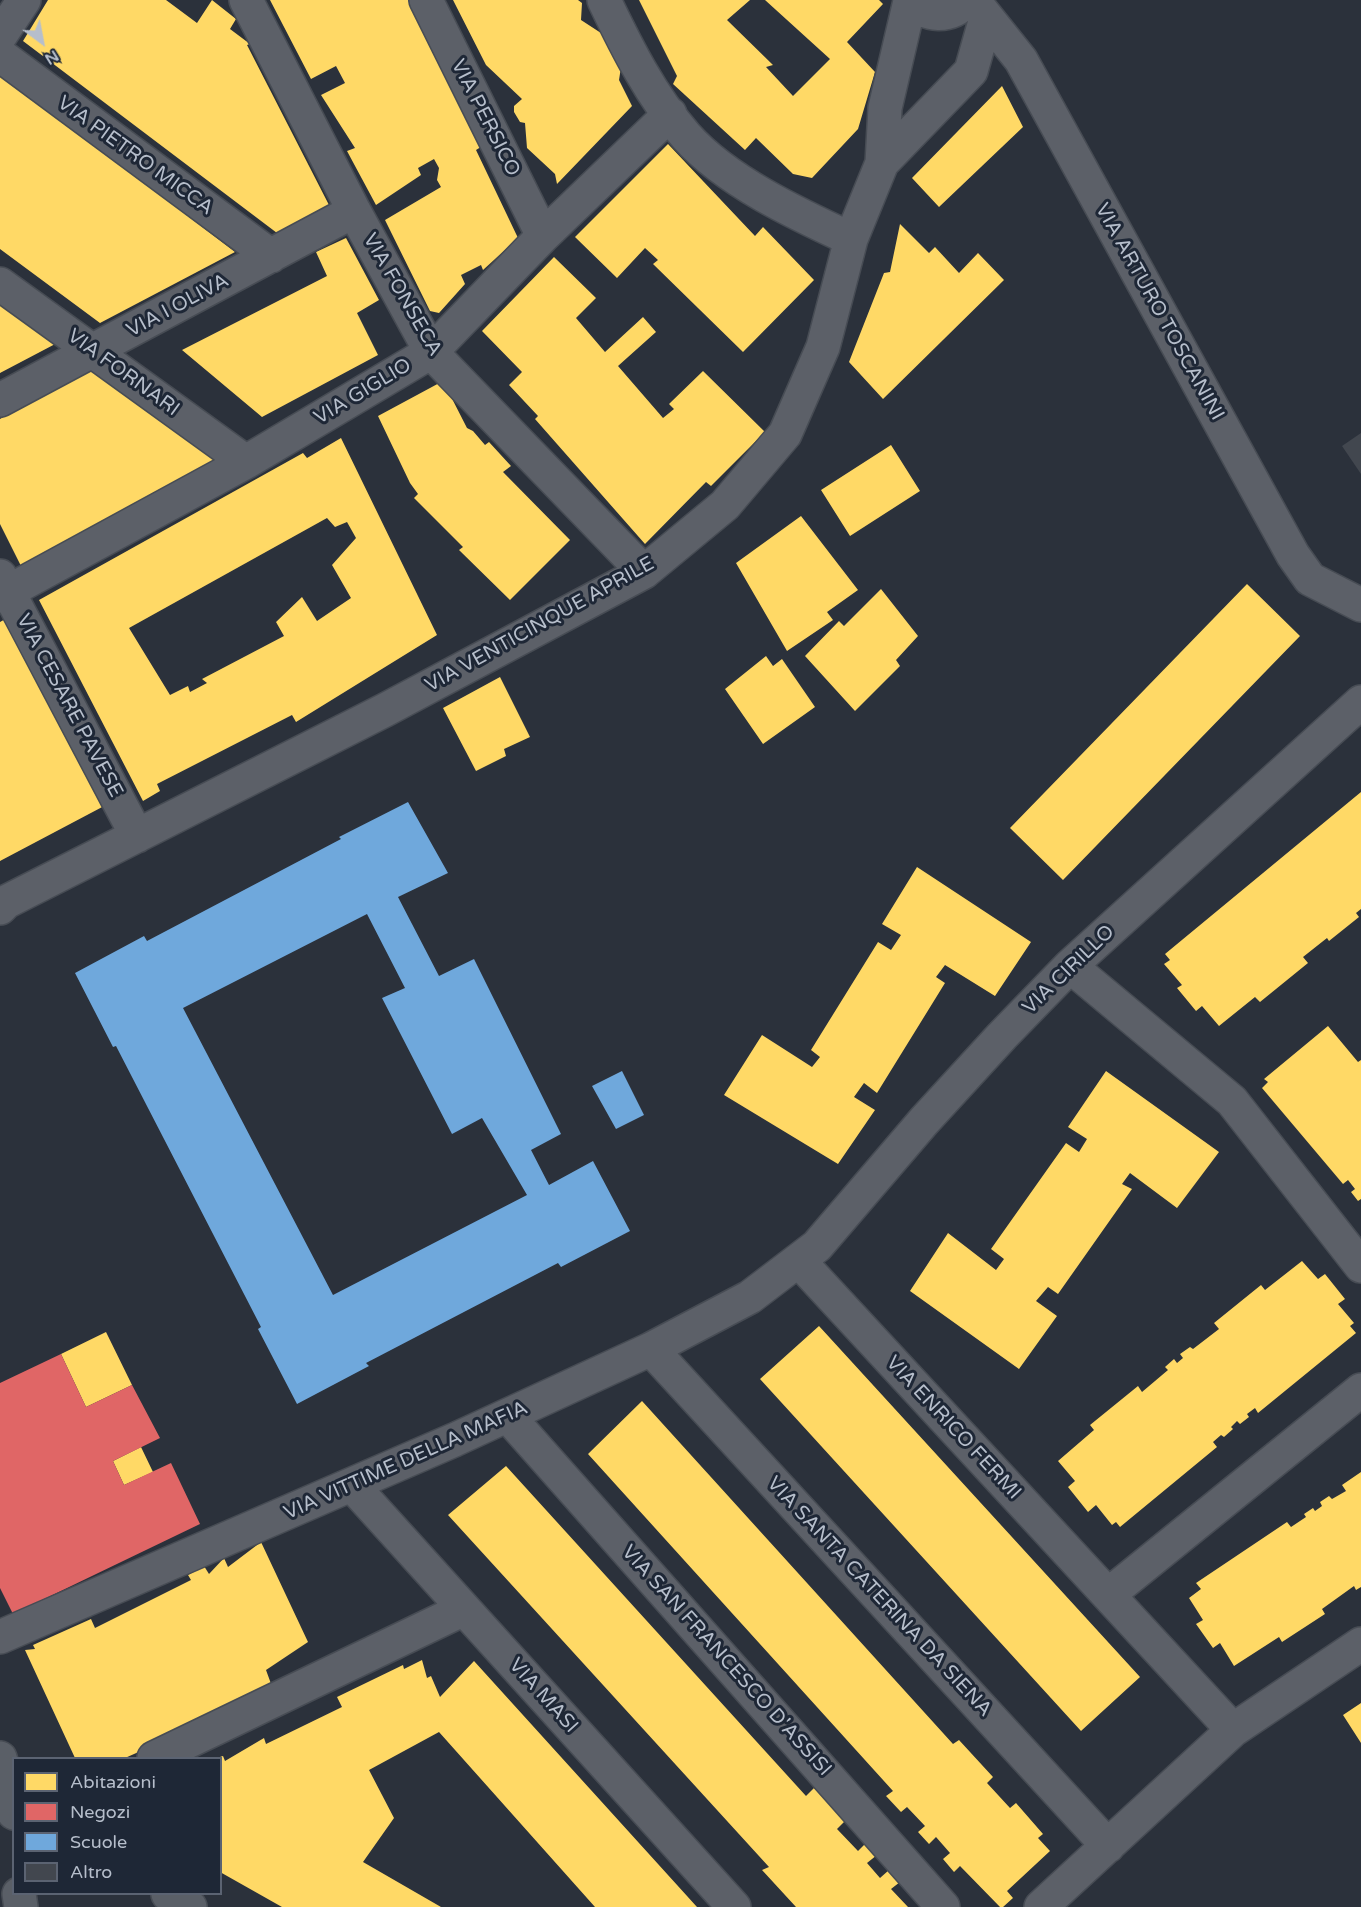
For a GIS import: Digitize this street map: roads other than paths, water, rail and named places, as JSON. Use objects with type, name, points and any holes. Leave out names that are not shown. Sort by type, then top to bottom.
[{"type":"main road","points":[[0,1758],[12,1800]]},
{"type":"main road","points":[[171,1895],[190,1907]]},
{"type":"street","points":[[0,36],[24,0]]},
{"type":"street","name":"VIA FONSECA","points":[[246,0],[354,211],[430,352],[644,572]]},
{"type":"street","name":"VIA PERSICO","points":[[426,0],[543,236]]},
{"type":"street","points":[[604,0],[621,36],[654,94],[687,136],[708,157],[750,186],[808,219],[851,239]]},
{"type":"street","points":[[910,0],[919,9],[931,13],[944,14],[962,6],[975,6]]},
{"type":"street","name":"VIA VENTICINQUE APRILE","points":[[3,905],[385,710],[644,572],[725,505],[786,434],[823,347],[851,239],[882,163],[885,108],[910,0]]},
{"type":"street","name":"VIA VENTICINQUE APRILE","points":[[882,163],[971,71],[975,6]]},
{"type":"street","name":"VIA ARTURO TOSCANINI","points":[[975,6],[1021,60],[1293,555],[1310,579],[1361,604]]},
{"type":"street","name":"VIA PIETRO MICCA","points":[[0,55],[271,256]]},
{"type":"street","name":"VIA GIGLIO","points":[[3,588],[246,462],[430,352],[543,236],[670,114]]},
{"type":"street","name":"VIA I OLIVA","points":[[0,400],[354,211]]},
{"type":"street","name":"VIA FORNARI","points":[[0,284],[246,462]]},
{"type":"street","name":"VIA CESARE PAVESE","points":[[3,588],[137,836]]},
{"type":"street","name":"VIA CIRILLO","points":[[799,1261],[817,1246],[924,1121],[994,1044],[1070,966],[1361,702]]},
{"type":"street","points":[[1070,966],[1232,1101],[1361,1266]]},
{"type":"street","name":"VIA VITTIME DELLA MAFIA","points":[[0,1637],[508,1416],[651,1349],[750,1297],[799,1261]]},
{"type":"street","name":"VIA ENRICO FERMI","points":[[799,1261],[1233,1730]]},
{"type":"street","name":"VIA SANTA CATERINA DA SIENA","points":[[651,1349],[1108,1846]]},
{"type":"street","points":[[1108,1595],[1361,1390]]},
{"type":"street","name":"VIA SAN FRANCESCO D'ASSISI","points":[[508,1416],[943,1907]]},
{"type":"street","name":"VIA MASI","points":[[352,1485],[734,1907]]},
{"type":"street","points":[[156,1757],[464,1609]]},
{"type":"street","points":[[1041,1907],[1233,1730],[1361,1644]]}]
